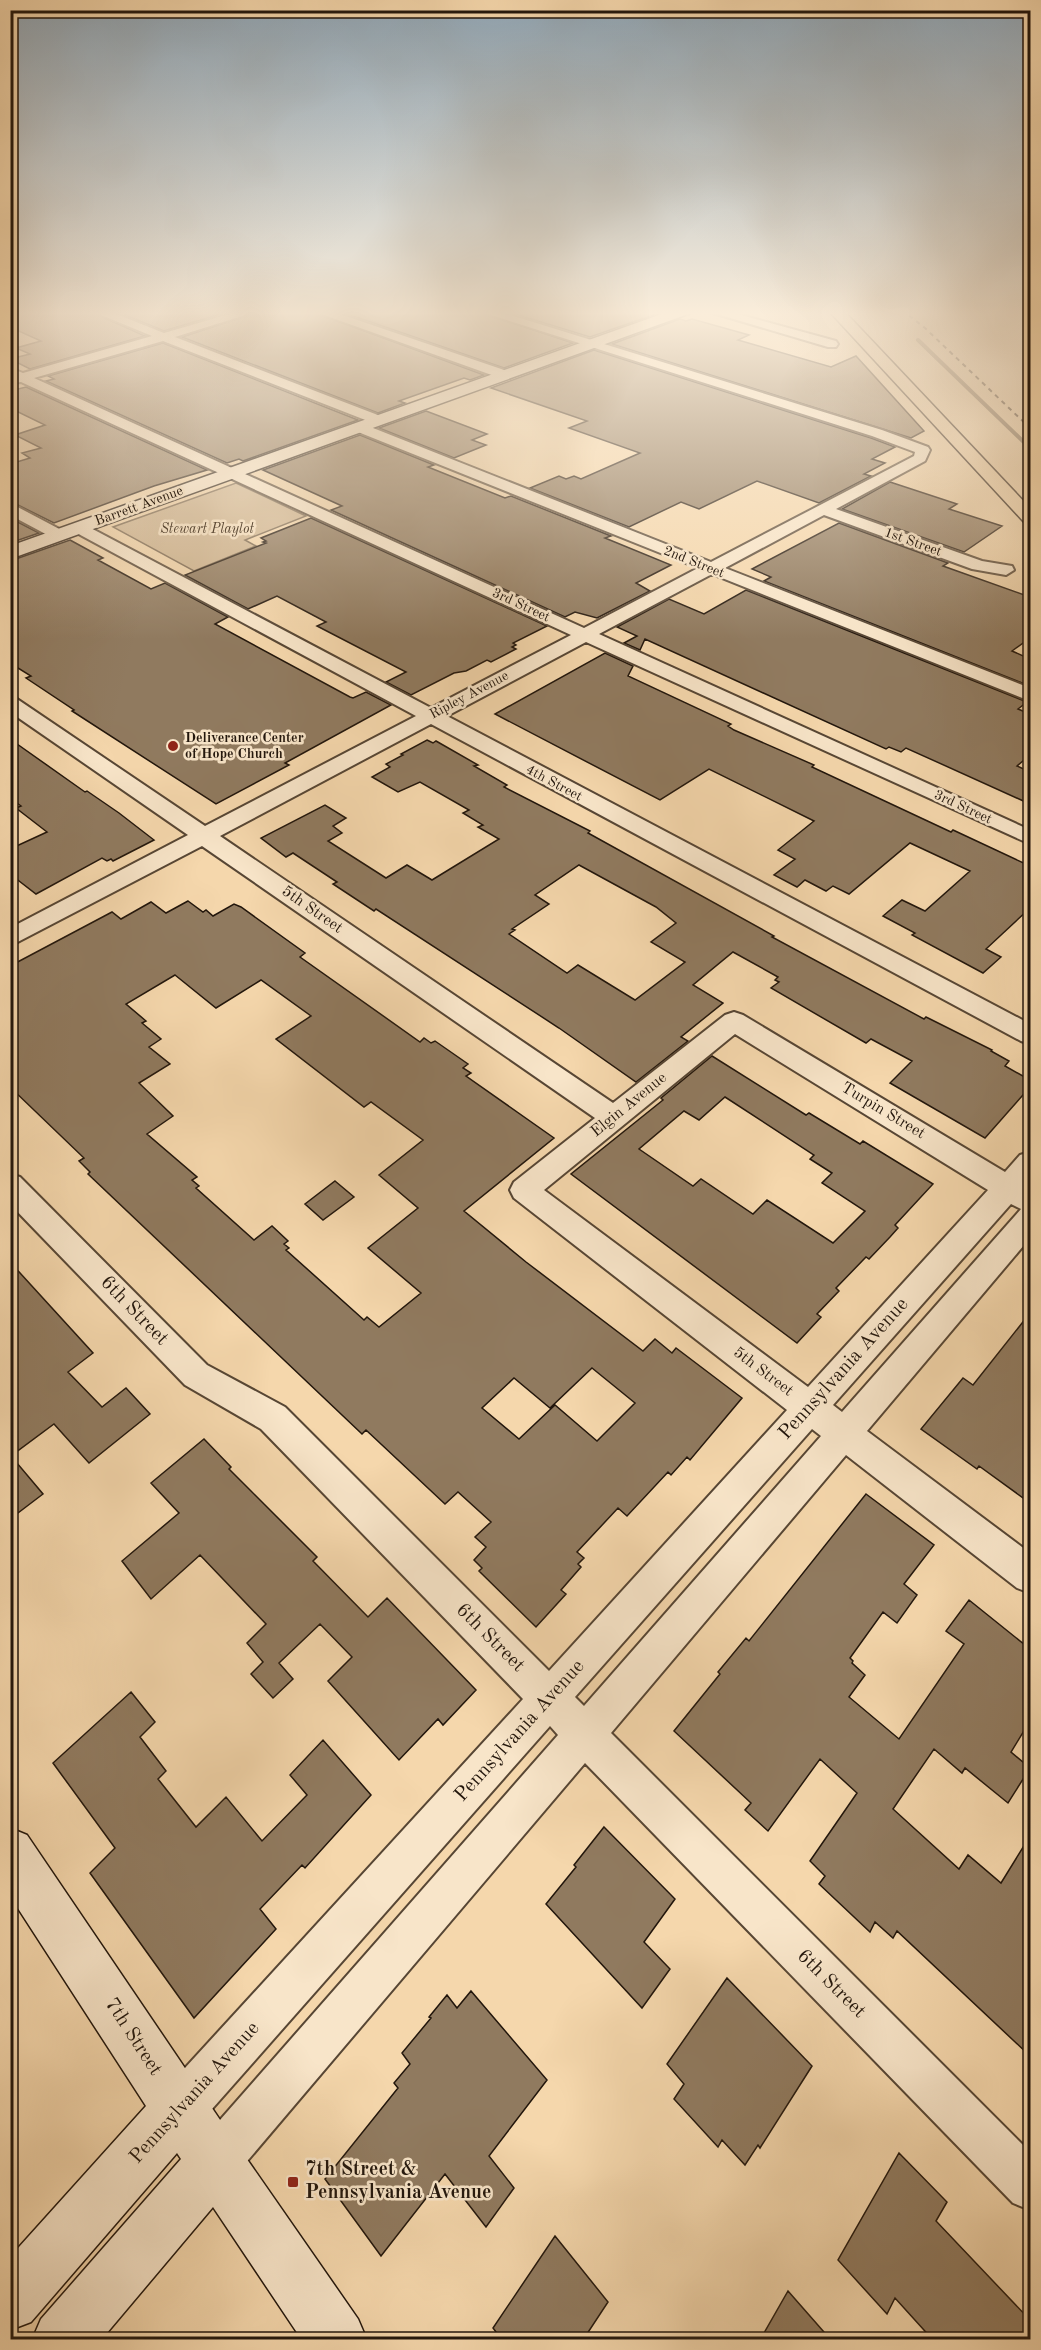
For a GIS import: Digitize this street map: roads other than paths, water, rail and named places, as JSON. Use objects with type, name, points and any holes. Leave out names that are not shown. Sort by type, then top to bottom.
[{"type":"highway","points":[[938,420],[1030,518]]},
{"type":"main road","name":"Barrett Avenue","points":[[10,552],[378,420]]},
{"type":"main road","name":"7th Street","points":[[10,1852],[106,1993],[215,2162],[337,2340]]},
{"type":"main road","name":"Pennsylvania Avenue","points":[[10,2301],[180,2109]]},
{"type":"main road","points":[[62,2340],[215,2162]]},
{"type":"street","name":"3rd Street","points":[[110,420],[1030,838]]},
{"type":"street","name":"Ripley Avenue","points":[[10,938],[920,458],[923,450],[834,420]]},
{"type":"street","name":"2nd Street","points":[[358,427],[1030,695]]},
{"type":"street","points":[[10,508],[59,535]]},
{"type":"street","name":"1st Street","points":[[822,509],[978,565],[1006,570]]},
{"type":"street","name":"4th Street","points":[[80,528],[1030,1035]]},
{"type":"street","name":"5th Street","points":[[10,704],[613,1117]]},
{"type":"street","name":"Elgin Avenue","points":[[524,1190],[734,1021]]},
{"type":"street","name":"Turpin Street","points":[[734,1021],[1023,1183]]},
{"type":"street","name":"Pennsylvania Avenue","points":[[180,2109],[810,1407],[1023,1183]]},
{"type":"street","name":"6th Street","points":[[10,1185],[196,1374],[273,1418],[1030,2186]]},
{"type":"street","name":"5th Street","points":[[524,1190],[1030,1575]]},
{"type":"street","points":[[215,2162],[1030,1218]]},
{"type":"waterway","points":[[1001,420],[1030,448]]},
{"type":"railway","points":[[1021,420],[1030,428]]},
{"type":"place","name":"Deliverance Center of Hope Church","points":[[173,746]]},
{"type":"place","name":"7th Street & Pennsylvania Avenue","points":[[293,2182]]},
{"type":"park label","name":"Stewart Playlot","points":[[207,529]]}]
